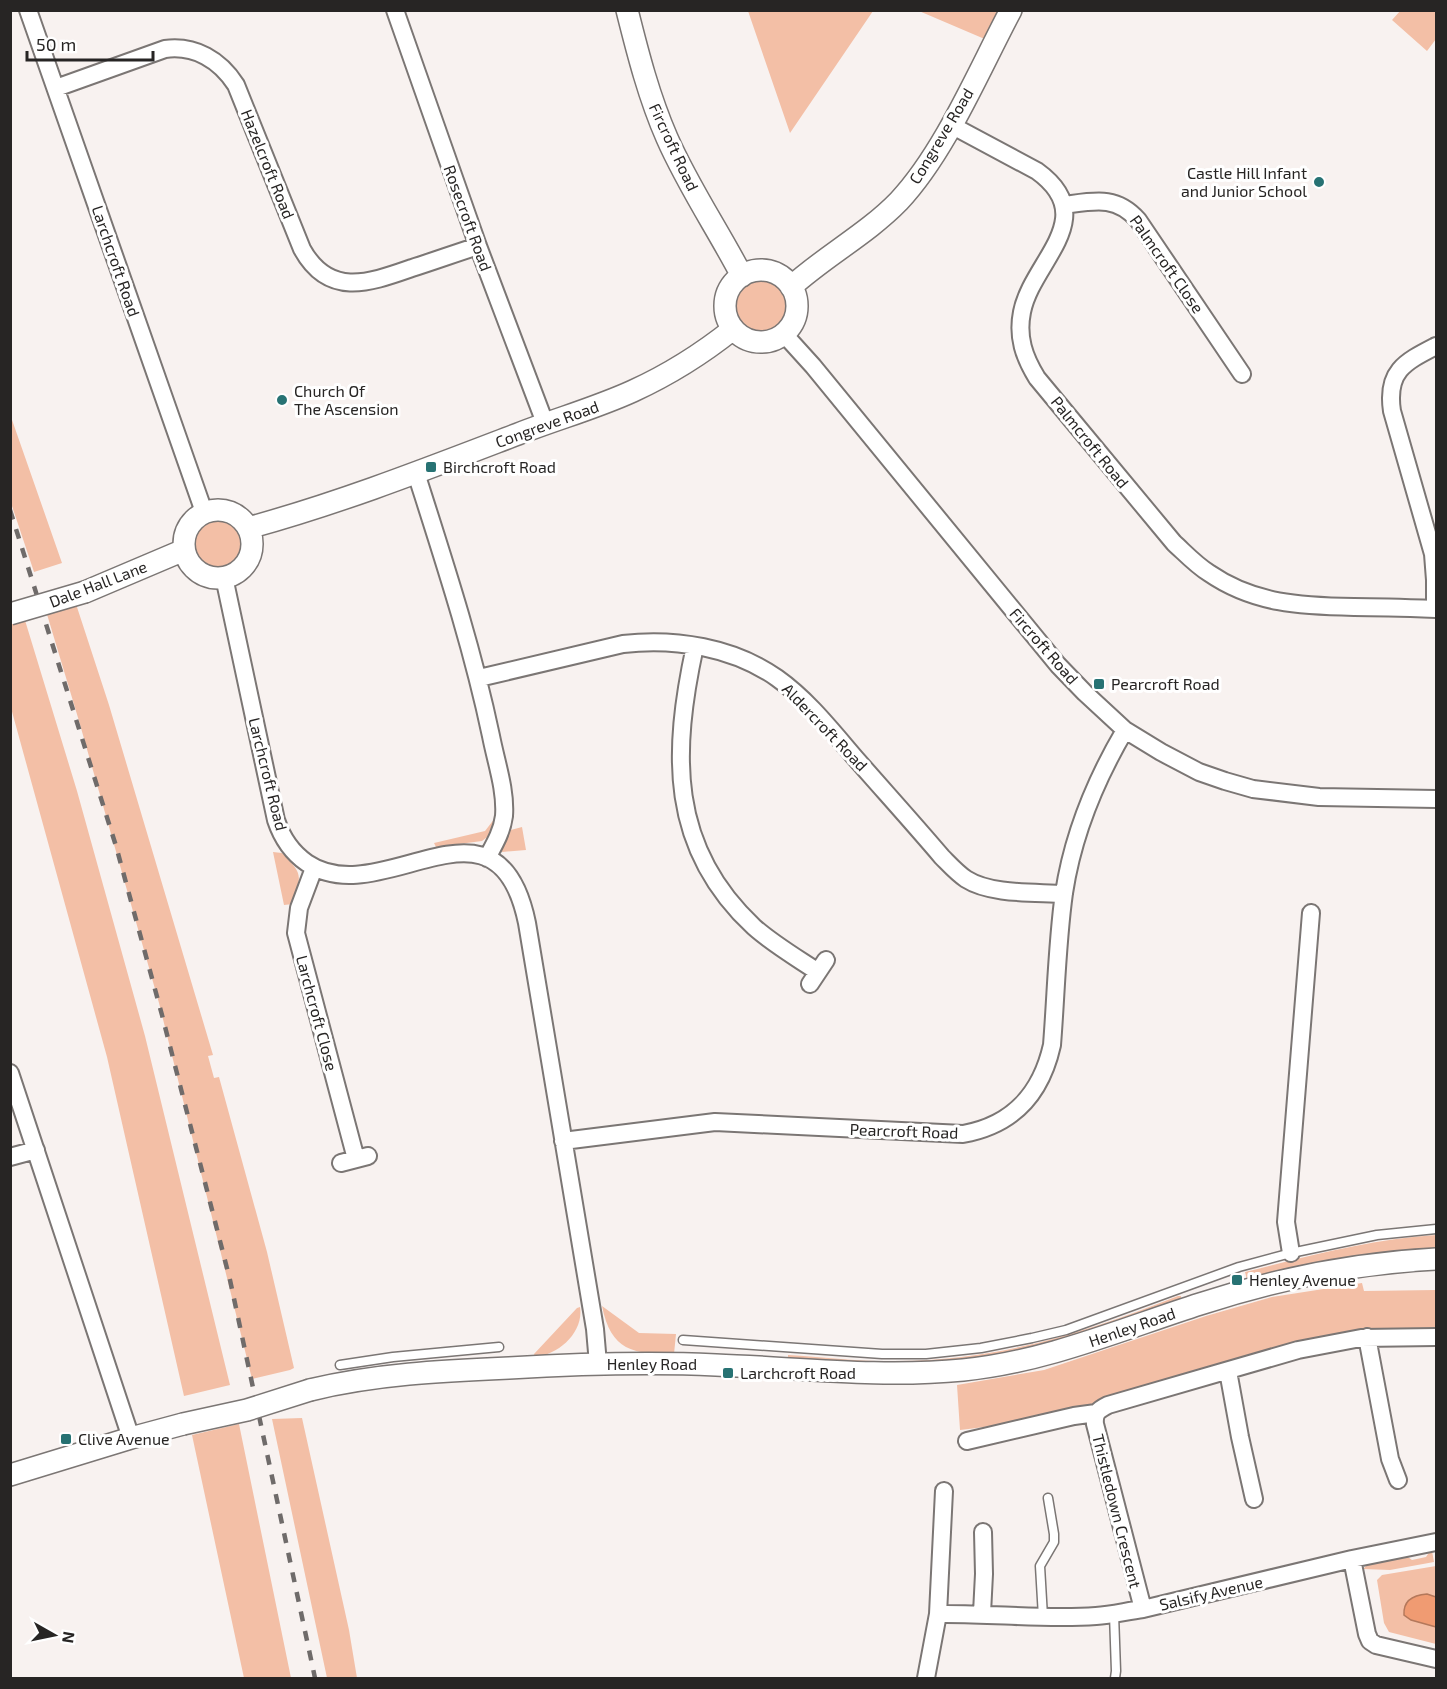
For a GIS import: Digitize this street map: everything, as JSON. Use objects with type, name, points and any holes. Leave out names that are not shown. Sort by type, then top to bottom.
[{"type":"street","name":"Larchcroft Road","points":[[28,10],[204,513]]},
{"type":"street","name":"Rosecroft Road","points":[[395,10],[478,246],[545,423]]},
{"type":"street","name":"Fircroft Road","points":[[627,10],[642,70],[659,121],[690,185],[742,276]]},
{"type":"street","name":"Congreve Road","points":[[791,287],[810,270],[874,224],[900,200],[919,176],[951,125],[1011,10]]},
{"type":"street","name":"Hazelcroft Road","points":[[56,88],[165,49],[183,48],[200,52],[216,61],[236,85],[302,249],[307,258],[320,271],[344,282],[370,282],[478,246]]},
{"type":"street","points":[[951,125],[1038,171],[1055,186],[1064,205]]},
{"type":"street","name":"Palmcroft Close","points":[[1064,205],[1108,202],[1119,204],[1130,210],[1242,374]]},
{"type":"street","name":"Palmcroft Road","points":[[1064,205],[1063,227],[1059,240],[1032,286],[1022,311],[1020,333],[1024,354],[1037,378],[1174,543],[1218,579],[1252,594],[1282,603],[1310,607],[1436,609]]},
{"type":"street","points":[[769,271],[785,280],[791,287],[797,307],[791,326],[784,334],[776,339],[758,342],[740,336],[733,329],[728,321],[725,301],[734,283],[742,276],[750,272],[769,271]]},
{"type":"street","name":"Congreve Road","points":[[248,528],[416,474],[613,399],[676,368],[733,329]]},
{"type":"street","name":"Fircroft Road","points":[[784,334],[813,366],[1058,665],[1125,730],[1199,772],[1253,789],[1319,797],[1437,799]]},
{"type":"street","points":[[1436,609],[1433,554],[1390,398],[1394,377],[1402,365],[1437,346]]},
{"type":"street","points":[[416,474],[462,616],[478,678],[504,804],[501,829],[487,858]]},
{"type":"street","points":[[224,510],[242,520],[248,528],[251,538],[248,559],[234,574],[224,578],[213,578],[194,569],[184,550],[186,532],[196,517],[204,513],[224,510]]},
{"type":"street","name":"Dale Hall Lane","points":[[10,614],[85,592],[184,550]]},
{"type":"street","name":"Larchcroft Road","points":[[224,578],[276,820],[285,841],[292,850],[314,868],[350,877],[446,854],[469,853],[495,862],[509,874],[520,893],[595,1329],[598,1364]]},
{"type":"street","name":"Aldercroft Road","points":[[478,678],[623,644],[661,642],[695,646],[735,656],[776,677],[790,688],[831,730],[942,857],[966,879],[1000,890],[1064,894]]},
{"type":"street","points":[[695,646],[684,701],[679,754],[683,793],[690,824],[709,870],[723,892],[755,928],[818,972]]},
{"type":"street","name":"Pearcroft Road","points":[[563,1141],[715,1122],[963,1134],[994,1125],[1010,1115],[1025,1102],[1038,1085],[1047,1066],[1052,1045],[1064,894],[1080,826],[1094,787],[1125,730]]},
{"type":"street","name":"Larchcroft Close","points":[[314,868],[299,908],[297,933],[355,1159]]},
{"type":"street","points":[[1291,1253],[1286,1222],[1311,913]]},
{"type":"street","points":[[10,1073],[130,1438]]},
{"type":"street","points":[[10,1157],[36,1150]]},
{"type":"street","name":"Henley Road","points":[[10,1475],[130,1438],[247,1410],[369,1369],[485,1359],[598,1364],[713,1365],[869,1374],[919,1373],[989,1367],[1093,1341],[1197,1305],[1306,1276],[1386,1263],[1437,1259]]},
{"type":"street","points":[[1367,1337],[1390,1459],[1398,1480]]},
{"type":"street","name":"Thistledown Crescent","points":[[967,1441],[1096,1413],[1108,1405],[1298,1350],[1367,1337],[1437,1337]]},
{"type":"street","points":[[1228,1371],[1254,1499]]},
{"type":"street","name":"Thistledown Crescent","points":[[1096,1413],[1095,1424],[1143,1609]]},
{"type":"street","points":[[926,1678],[938,1614],[944,1491]]},
{"type":"street","points":[[982,1613],[983,1532]]},
{"type":"street","name":"Salsify Avenue","points":[[938,1614],[982,1613],[1043,1617],[1114,1614],[1352,1559],[1437,1542]]},
{"type":"street","points":[[1352,1559],[1366,1634],[1370,1641],[1376,1645],[1437,1659]]},
{"type":"lane","points":[[683,1340],[882,1354],[956,1352],[1066,1330],[1239,1267],[1291,1253],[1377,1235],[1437,1229]]},
{"type":"lane","points":[[1191,1284],[1197,1305]]},
{"type":"lane","points":[[713,1365],[715,1342]]},
{"type":"lane","points":[[485,1359],[499,1347]]},
{"type":"lane","points":[[340,1365],[369,1369]]},
{"type":"lane","points":[[1043,1617],[1040,1566],[1053,1542],[1054,1534],[1047,1498]]},
{"type":"lane","points":[[1114,1614],[1115,1678]]},
{"type":"shaded area","points":[[1401,10],[1436,11],[1436,39],[1427,51],[1392,20]]},
{"type":"shaded area","points":[[748,11],[873,11],[790,133]]},
{"type":"shaded area","points":[[919,11],[1011,11],[994,43]]},
{"type":"shaded area","points":[[756,281],[766,281],[780,288],[787,307],[780,326],[766,333],[756,333],[746,329],[739,322],[735,312],[735,302],[739,292],[746,285]]},
{"type":"shaded area","points":[[11,417],[62,563],[34,572],[11,503]]},
{"type":"shaded area","points":[[212,518],[222,518],[236,525],[243,544],[236,563],[222,570],[212,570],[202,566],[195,559],[191,549],[191,539],[195,529],[202,522]]},
{"type":"shaded area","points":[[75,601],[109,705],[213,1055],[208,1056],[214,1078],[219,1077],[267,1252],[294,1368],[290,1370],[252,1379],[159,1003],[46,611]]},
{"type":"shaded area","points":[[24,617],[77,791],[145,1036],[230,1385],[184,1396],[107,1057],[11,708],[10,622]]},
{"type":"shaded area","points":[[495,818],[498,818],[490,835],[482,841],[436,847],[434,843],[485,831]]},
{"type":"shaded area","points":[[522,827],[526,850],[502,852],[501,846],[507,831]]},
{"type":"shaded area","points":[[273,852],[282,853],[299,876],[293,904],[284,905]]},
{"type":"shaded area","points":[[1436,1235],[1436,1249],[1247,1280],[1245,1272],[1364,1244]]},
{"type":"shaded area","points":[[1362,1283],[1364,1291],[1436,1290],[1436,1329],[1389,1328],[1328,1338],[1276,1350],[1067,1410],[1014,1422],[960,1430],[957,1385],[1044,1370],[1206,1316],[1272,1297]]},
{"type":"shaded area","points":[[1181,1296],[1181,1299],[1084,1333],[1009,1354],[960,1361],[911,1364],[788,1360],[788,1355],[884,1361],[972,1356],[1075,1333]]},
{"type":"shaded area","points":[[602,1306],[639,1333],[676,1334],[674,1354],[647,1353],[626,1347],[611,1332]]},
{"type":"shaded area","points":[[580,1307],[578,1325],[568,1341],[553,1352],[535,1357],[534,1354]]},
{"type":"shaded area","points":[[302,1418],[349,1630],[357,1678],[327,1678],[272,1419]]},
{"type":"shaded area","points":[[239,1424],[291,1678],[244,1678],[192,1435]]},
{"type":"shaded area","points":[[1432,1551],[1434,1562],[1390,1570],[1363,1569],[1368,1564],[1405,1555],[1412,1560],[1426,1557]]},
{"type":"shaded area","points":[[1436,1566],[1436,1644],[1389,1632],[1384,1623],[1377,1580],[1382,1575]]},
{"type":"shaded area","points":[[1427,1594],[1436,1597],[1436,1627],[1411,1620],[1404,1615],[1405,1606],[1410,1599]]},
{"type":"railway","points":[[10,510],[116,846],[162,1015],[230,1280],[315,1678]]},
{"type":"place","name":"Castle Hill Infant and Junior School","points":[[1319,182]]},
{"type":"place","name":"Church Of The Ascension","points":[[282,400]]},
{"type":"place","name":"Birchcroft Road","points":[[431,467]]},
{"type":"place","name":"Pearcroft Road","points":[[1099,684]]},
{"type":"place","name":"Henley Avenue","points":[[1237,1280]]},
{"type":"place","name":"Larchcroft Road","points":[[728,1373]]},
{"type":"place","name":"Clive Avenue","points":[[66,1439]]}]
